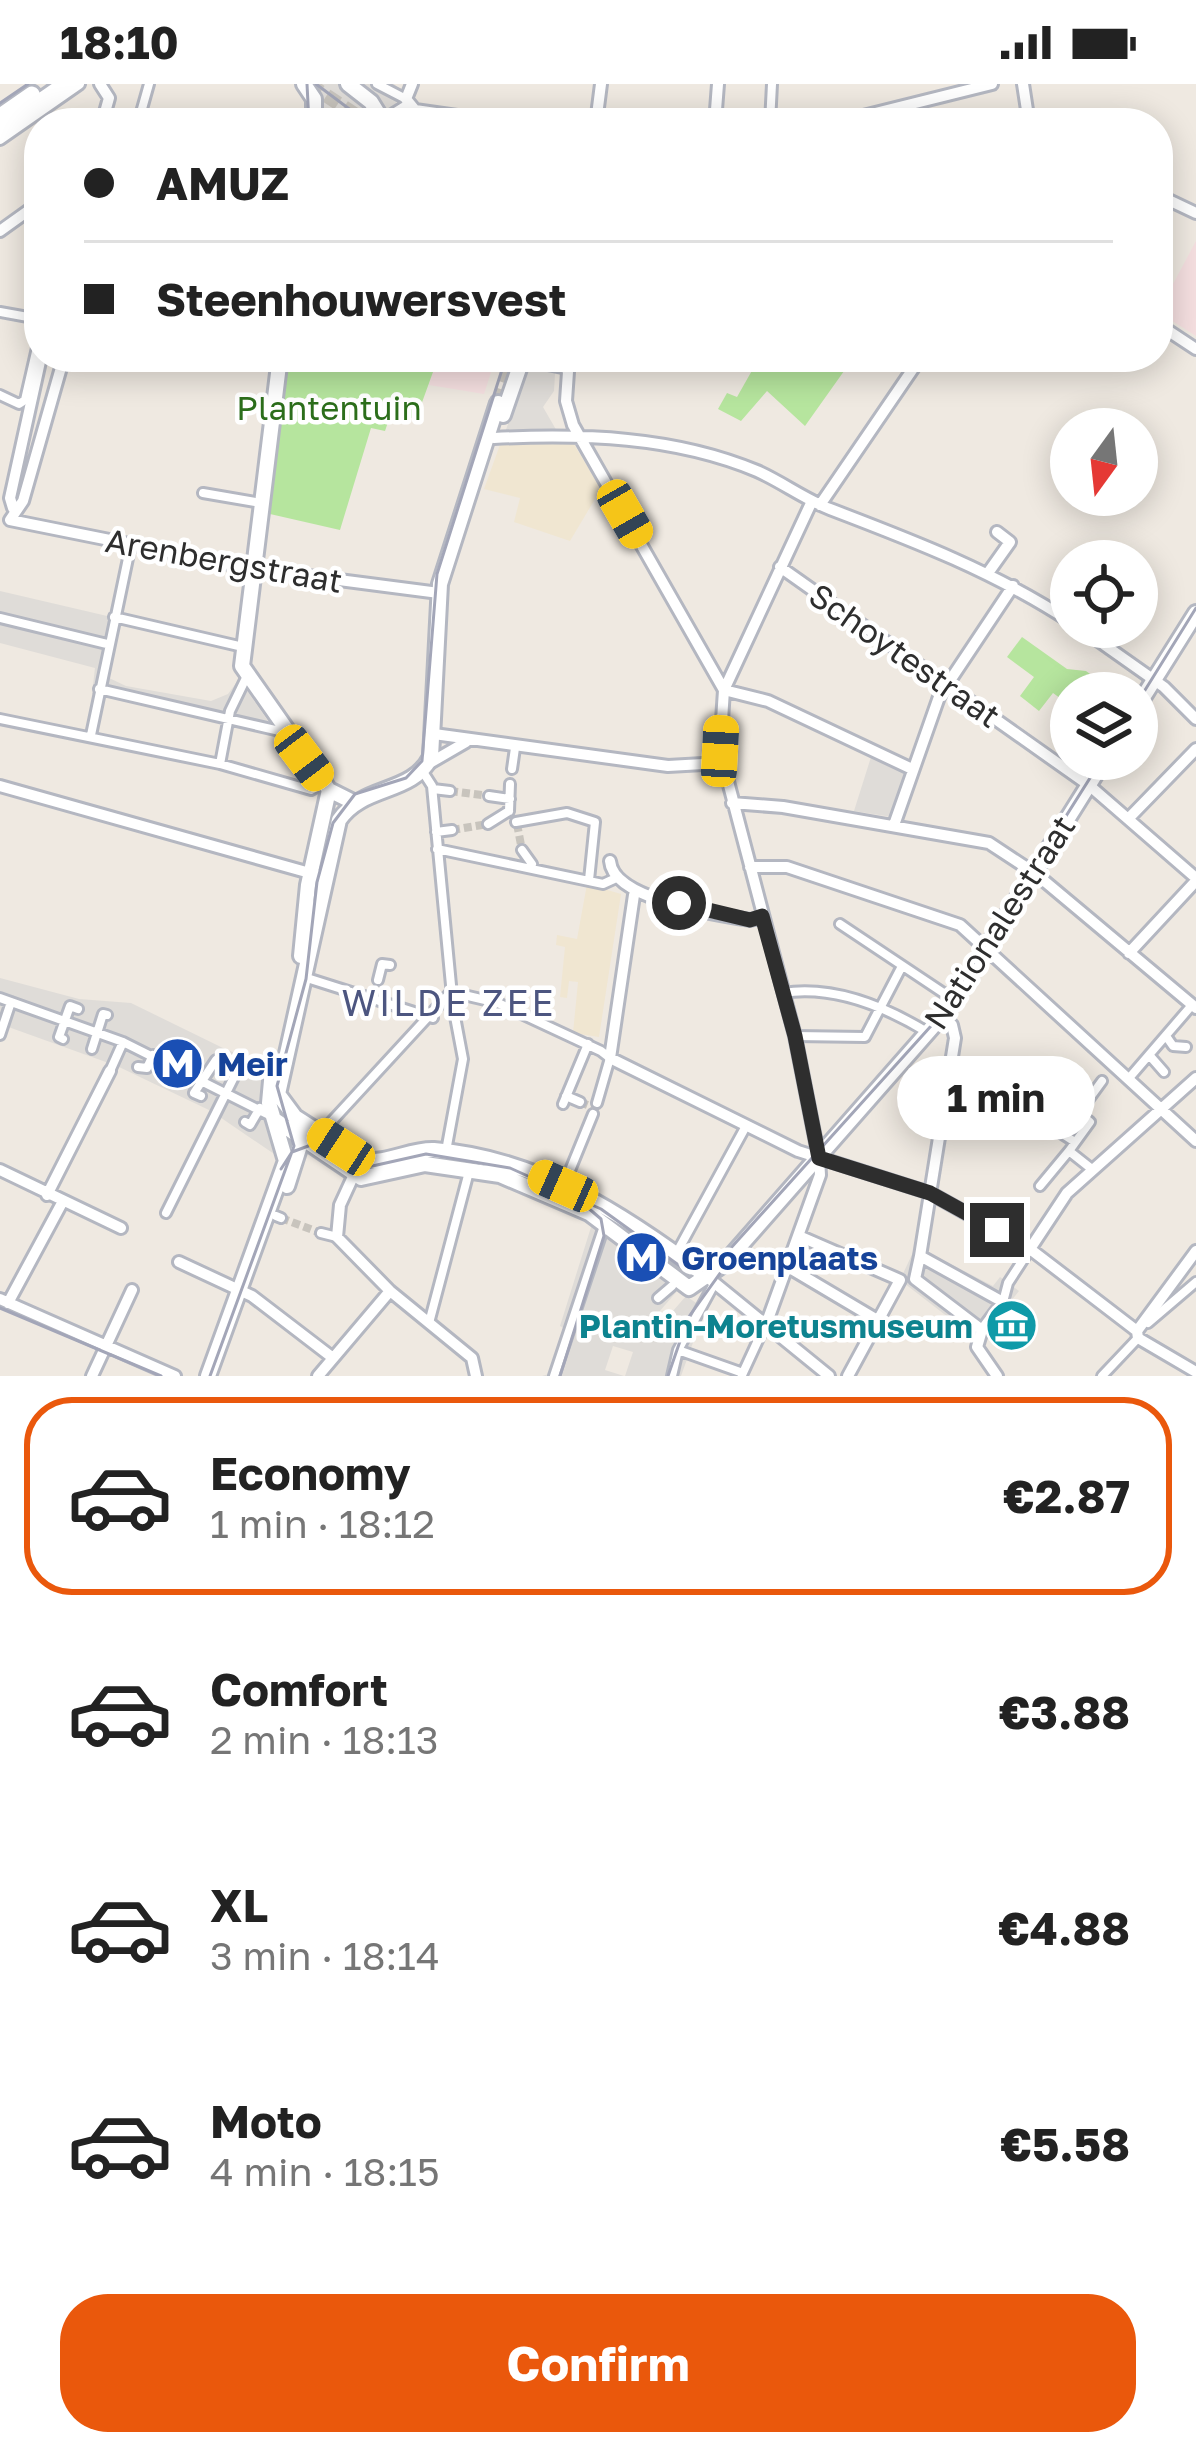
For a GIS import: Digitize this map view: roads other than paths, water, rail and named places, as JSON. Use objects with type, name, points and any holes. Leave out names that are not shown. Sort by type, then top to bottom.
[{"type":"main road","points":[[0,116],[46,84]]},
{"type":"main road","points":[[30,108],[64,84]]},
{"type":"street","points":[[45,108],[79,84]]},
{"type":"street","points":[[347,84],[375,108]]},
{"type":"street","points":[[377,84],[416,108]]},
{"type":"street","points":[[399,108],[407,101],[412,84]]},
{"type":"street","points":[[895,108],[992,84]]},
{"type":"street","points":[[8,518],[32,372]]},
{"type":"street","points":[[24,407],[36,372]]},
{"type":"street","points":[[8,518],[23,502],[60,372]]},
{"type":"street","points":[[220,764],[228,719],[246,678],[243,647],[278,372]]},
{"type":"street","points":[[460,518],[473,502],[514,372]]},
{"type":"street","points":[[568,372],[566,401],[578,435],[724,690],[768,701],[912,770]]},
{"type":"street","points":[[678,1350],[742,1374],[767,1322],[820,1175],[795,1036],[721,764],[724,690],[780,567],[816,503],[909,372]]},
{"type":"street","points":[[0,395],[24,407]]},
{"type":"street","points":[[446,1152],[464,1059],[448,1006],[451,992],[433,789],[425,768],[434,734],[439,593],[498,403]]},
{"type":"street","points":[[494,438],[578,435],[697,453],[756,471],[816,503],[988,573],[1050,609]]},
{"type":"street","points":[[202,493],[262,503]]},
{"type":"street","name":"Arenbergstraat","points":[[8,518],[254,569],[439,593]]},
{"type":"street","points":[[988,573],[1010,542],[997,532]]},
{"type":"street","points":[[91,735],[131,544]]},
{"type":"street","name":"Schoytestraat","points":[[780,567],[1089,785],[1196,879]]},
{"type":"street","points":[[894,825],[947,682],[1013,586]]},
{"type":"street","points":[[1158,674],[1196,614]]},
{"type":"street","points":[[114,617],[243,647]]},
{"type":"street","points":[[0,618],[107,644]]},
{"type":"street","points":[[1109,648],[1143,672]]},
{"type":"street","points":[[208,1376],[250,1264],[284,1153],[267,1095],[307,978],[327,791],[246,678]]},
{"type":"street","points":[[1158,684],[1196,719]]},
{"type":"street","points":[[98,689],[285,732]]},
{"type":"street","points":[[0,719],[220,764],[355,802]]},
{"type":"street","points":[[434,734],[668,766],[721,764]]},
{"type":"street","points":[[466,742],[355,802],[339,820],[317,875],[274,1080],[281,1100],[296,1117],[362,1160],[446,1152],[604,1204],[767,1322],[829,1376]]},
{"type":"street","points":[[512,769],[515,748]]},
{"type":"street","points":[[1129,818],[1196,748]]},
{"type":"street","name":"Nationalestraat","points":[[603,1224],[689,1288],[710,1281],[942,1017],[1092,780]]},
{"type":"street","points":[[510,784],[509,811],[516,823],[567,813],[595,822],[589,880]]},
{"type":"street","points":[[0,786],[317,875]]},
{"type":"street","points":[[433,789],[450,791]]},
{"type":"street","points":[[489,796],[510,799]]},
{"type":"street","points":[[732,803],[989,843],[1034,872],[1194,1007],[1130,1077]]},
{"type":"street","points":[[488,824],[509,811]]},
{"type":"street","points":[[436,832],[452,830]]},
{"type":"street","points":[[437,849],[603,884],[614,879]]},
{"type":"street","points":[[522,850],[533,866]]},
{"type":"street","points":[[610,861],[614,879],[634,896],[733,917],[762,916]]},
{"type":"street","points":[[750,867],[788,867],[960,926],[1196,1141]]},
{"type":"street","points":[[1129,952],[1196,879]]},
{"type":"street","points":[[597,1103],[610,1058],[634,896]]},
{"type":"street","points":[[840,924],[899,959],[902,968],[954,1000]]},
{"type":"street","points":[[377,980],[382,964],[390,965]]},
{"type":"street","points":[[795,1036],[865,1037],[902,968]]},
{"type":"street","points":[[307,978],[433,1018]]},
{"type":"street","points":[[782,993],[801,990],[880,1004],[929,1033]]},
{"type":"street","points":[[451,992],[498,1003],[819,1158],[930,1193],[1030,1249],[1138,1335],[1196,1372]]},
{"type":"street","points":[[0,998],[123,1042],[201,1077],[260,1108],[353,1176],[370,1178],[425,1164],[471,1162]]},
{"type":"street","points":[[0,1035],[11,1002]]},
{"type":"street","points":[[63,1039],[59,1037],[70,1006],[78,1009]]},
{"type":"street","points":[[321,1133],[448,1006]]},
{"type":"street","points":[[92,1049],[103,1014],[107,1015]]},
{"type":"street","points":[[915,1279],[955,1038],[954,1028],[942,1017]]},
{"type":"street","points":[[1166,1036],[1173,1046],[1186,1047]]},
{"type":"street","points":[[47,1195],[123,1042]]},
{"type":"street","points":[[580,1102],[564,1100],[588,1044]]},
{"type":"street","points":[[138,1067],[147,1068],[153,1055]]},
{"type":"street","points":[[1150,1056],[1164,1072]]},
{"type":"street","points":[[201,1096],[194,1093],[215,1060]]},
{"type":"street","points":[[166,1213],[238,1069]]},
{"type":"street","points":[[997,1376],[977,1347],[982,1330],[1004,1302],[1008,1283],[1067,1193],[1159,1106],[1196,1078]]},
{"type":"street","points":[[1040,1186],[1090,1122],[1079,1113],[1102,1081]]},
{"type":"street","points":[[245,1122],[250,1125],[260,1108]]},
{"type":"street","points":[[561,1192],[593,1114]]},
{"type":"street","points":[[1033,1115],[1075,1142]]},
{"type":"street","points":[[250,1264],[260,1256],[278,1217],[302,1142],[296,1117]]},
{"type":"street","points":[[676,1254],[746,1126]]},
{"type":"street","points":[[268,1138],[284,1153]]},
{"type":"street","points":[[1069,1151],[1093,1170]]},
{"type":"street","points":[[337,1237],[340,1205],[362,1160]]},
{"type":"street","points":[[429,1323],[471,1162]]},
{"type":"street","points":[[0,1170],[121,1228]]},
{"type":"street","points":[[554,1376],[603,1224],[561,1192]]},
{"type":"street","points":[[63,1202],[2,1301],[110,1346],[154,1371],[175,1376]]},
{"type":"street","points":[[321,1233],[337,1237],[389,1291],[472,1358],[476,1376]]},
{"type":"street","points":[[799,1236],[900,1280],[915,1279],[982,1330]]},
{"type":"street","points":[[1104,1376],[1196,1251]]},
{"type":"street","points":[[920,1256],[1004,1302]]},
{"type":"street","points":[[179,1262],[239,1292],[332,1358]]},
{"type":"street","points":[[788,1267],[879,1321]]},
{"type":"street","points":[[848,1376],[900,1280]]},
{"type":"street","points":[[672,1376],[678,1350],[710,1281]]},
{"type":"street","points":[[1138,1335],[1196,1282]]},
{"type":"street","points":[[658,1298],[672,1286]]},
{"type":"street","points":[[92,1376],[110,1346],[132,1290]]},
{"type":"street","points":[[322,1375],[389,1291]]},
{"type":"tunnel","points":[[309,84],[345,108]]},
{"type":"tunnel","points":[[498,403],[509,372]]},
{"type":"tunnel","points":[[450,791],[489,796]]},
{"type":"tunnel","points":[[452,830],[488,824]]},
{"type":"tunnel","points":[[517,824],[522,850]]},
{"type":"tunnel","points":[[375,994],[378,980]]},
{"type":"tunnel","points":[[580,1102],[595,1108]]},
{"type":"tunnel","points":[[281,1218],[321,1233]]},
{"type":"tram line","points":[[0,103],[28,84]]},
{"type":"tram line","points":[[307,84],[308,108]]},
{"type":"tram line","points":[[316,84],[348,108]]},
{"type":"tram line","points":[[210,1376],[294,1146],[277,1086],[306,979],[317,882],[333,823],[355,794],[406,778],[422,761],[437,574],[501,372]]},
{"type":"tram line","points":[[1156,672],[1196,608]]},
{"type":"tram line","points":[[281,1169],[292,1152],[311,1145],[368,1167],[426,1154],[510,1168],[601,1209],[684,1269],[711,1270],[940,1016],[1089,780]]},
{"type":"tram line","points":[[560,1376],[604,1236],[601,1219],[587,1207]]},
{"type":"tram line","points":[[668,1376],[688,1318],[726,1265]]},
{"type":"tram line","points":[[0,1308],[161,1376]]},
{"type":"place","name":"Meir","points":[[178,1063]]},
{"type":"place","name":"Groenplaats","points":[[642,1257]]},
{"type":"place","name":"Plantin-Moretusmuseum","points":[[1012,1325]]},
{"type":"district","name":"WILDE ZEE","points":[[449,1002]]},
{"type":"park label","name":"Plantentuin","points":[[329,407]]}]
